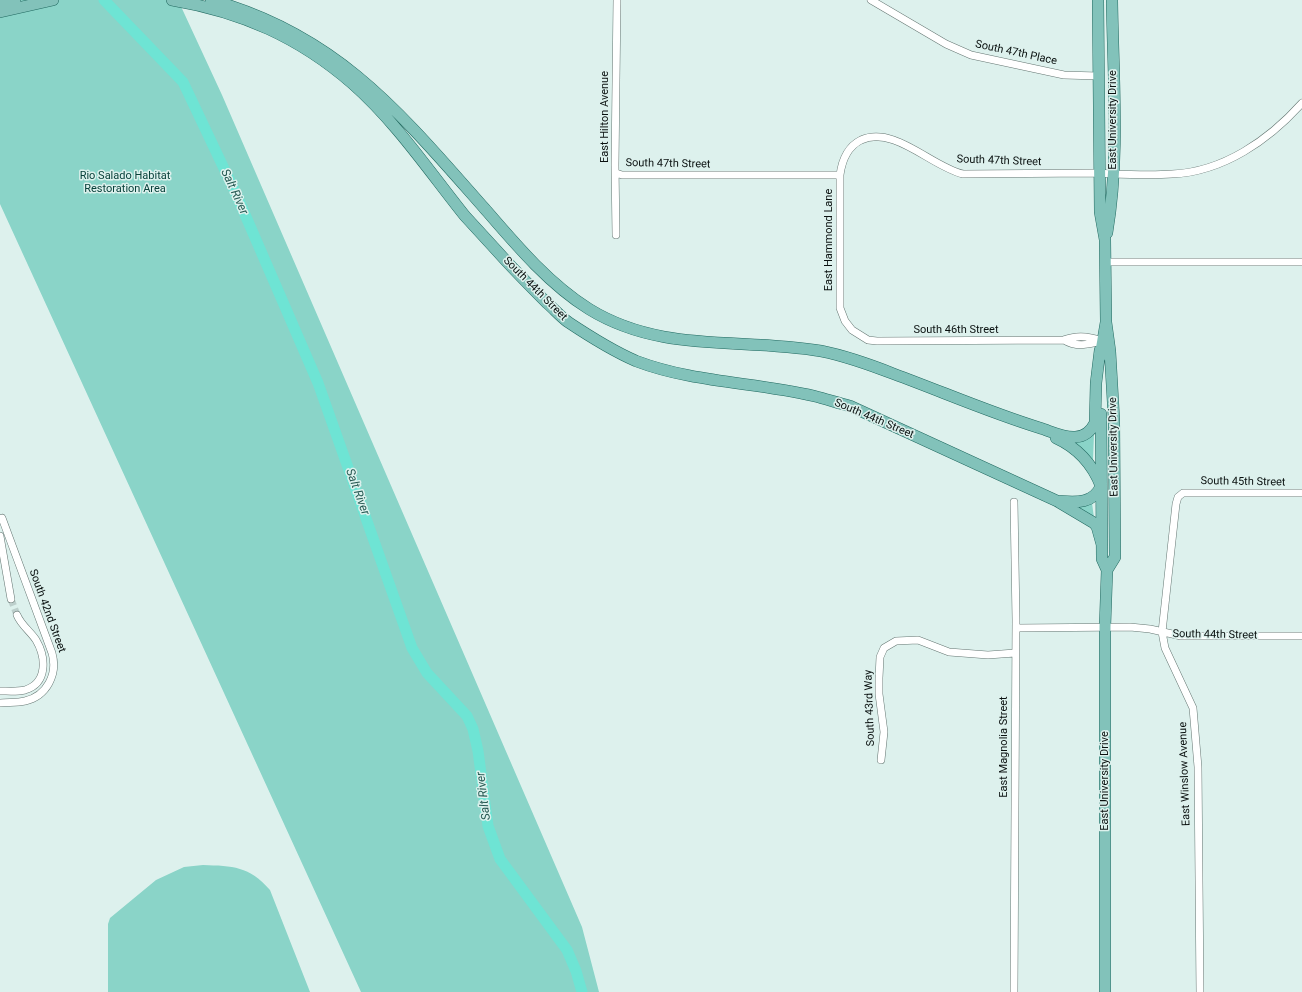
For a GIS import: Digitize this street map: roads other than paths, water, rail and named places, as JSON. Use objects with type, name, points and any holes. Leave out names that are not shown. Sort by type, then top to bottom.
[{"type":"main road","points":[[0,4],[15,0]]},
{"type":"main road","points":[[0,12],[53,0]]},
{"type":"main road","name":"South 44th Street","points":[[172,0],[222,7],[276,22],[306,39],[337,60],[375,90],[406,121],[518,246],[571,296],[591,310],[631,329],[650,335],[684,341],[794,349],[832,354],[871,366],[1026,424]]},
{"type":"main road","name":"South 44th Street","points":[[211,0],[222,7],[286,38],[322,60],[353,84],[403,138],[466,217],[523,279],[566,321],[610,348],[636,360],[673,372],[712,381],[814,396],[850,406],[1057,501],[1094,523],[1097,527],[1102,545]]},
{"type":"main road","name":"East University Drive","points":[[1098,0],[1100,212],[1105,240]]},
{"type":"main road","name":"East University Drive","points":[[1105,992],[1105,627],[1107,570],[1102,559],[1101,486],[1103,344],[1106,322],[1105,240],[1114,174],[1112,0]]},
{"type":"main road","points":[[1098,76],[1104,81],[1114,131]]},
{"type":"main road","points":[[1026,424],[1074,437],[1083,435],[1092,428],[1096,419],[1096,383],[1103,344]]},
{"type":"main road","name":"East University Drive","points":[[1103,344],[1114,420],[1115,558],[1107,570]]},
{"type":"main road","points":[[1026,424],[1058,439],[1081,454],[1095,472],[1101,486]]},
{"type":"main road","points":[[1057,501],[1083,501],[1094,496],[1101,486]]},
{"type":"main road","points":[[1101,486],[1115,486]]},
{"type":"street","name":"East Hilton Avenue","points":[[616,0],[616,235]]},
{"type":"street","name":"South 47th Place","points":[[871,0],[946,44],[971,55],[1064,75],[1098,76]]},
{"type":"street","name":"South 47th Street","points":[[848,150],[856,142],[866,138],[879,136],[899,142],[951,171],[963,174],[1174,174],[1212,166],[1242,153],[1263,140],[1289,118],[1302,104]]},
{"type":"street","name":"East Hammond Lane","points":[[848,150],[842,161],[840,175],[840,308],[845,320],[852,330]]},
{"type":"street","name":"South 47th Street","points":[[616,172],[622,176],[840,175]]},
{"type":"street","points":[[1105,262],[1302,262]]},
{"type":"street","name":"South 46th Street","points":[[852,330],[868,340],[878,341],[1064,340],[1071,345],[1103,344]]},
{"type":"street","name":"South 45th Street","points":[[1183,493],[1302,493]]},
{"type":"street","name":"East Winslow Avenue","points":[[1183,493],[1178,497],[1176,504],[1162,632],[1165,648],[1193,708],[1198,767],[1200,992]]},
{"type":"street","name":"East Magnolia Street","points":[[1014,502],[1016,628],[1014,992]]},
{"type":"street","name":"South 42nd Street","points":[[0,703],[26,701],[38,695],[49,683],[54,667],[52,653],[2,518]]},
{"type":"street","points":[[0,536],[11,600]]},
{"type":"street","name":"South 42nd Street","points":[[0,691],[22,690],[29,688],[38,681],[44,669],[43,657],[37,642],[22,624],[17,615]]},
{"type":"street","points":[[1016,628],[1105,627]]},
{"type":"street","name":"South 44th Street","points":[[1105,627],[1150,629],[1181,636],[1302,636]]},
{"type":"street","name":"South 43rd Way","points":[[881,760],[884,732],[879,694],[879,678],[880,657],[884,648],[896,641],[918,640],[949,652],[988,655],[1015,653]]},
{"type":"waterway","name":"Salt River","points":[[104,0],[183,82],[237,196],[318,383],[412,648],[427,673],[467,716],[473,729],[478,751],[488,826],[500,859],[567,950],[576,971],[582,992]]},
{"type":"tunnel","points":[[11,599],[17,615]]},
{"type":"park label","name":"Rio Salado Habitat Restoration Area","points":[[125,182]]}]
